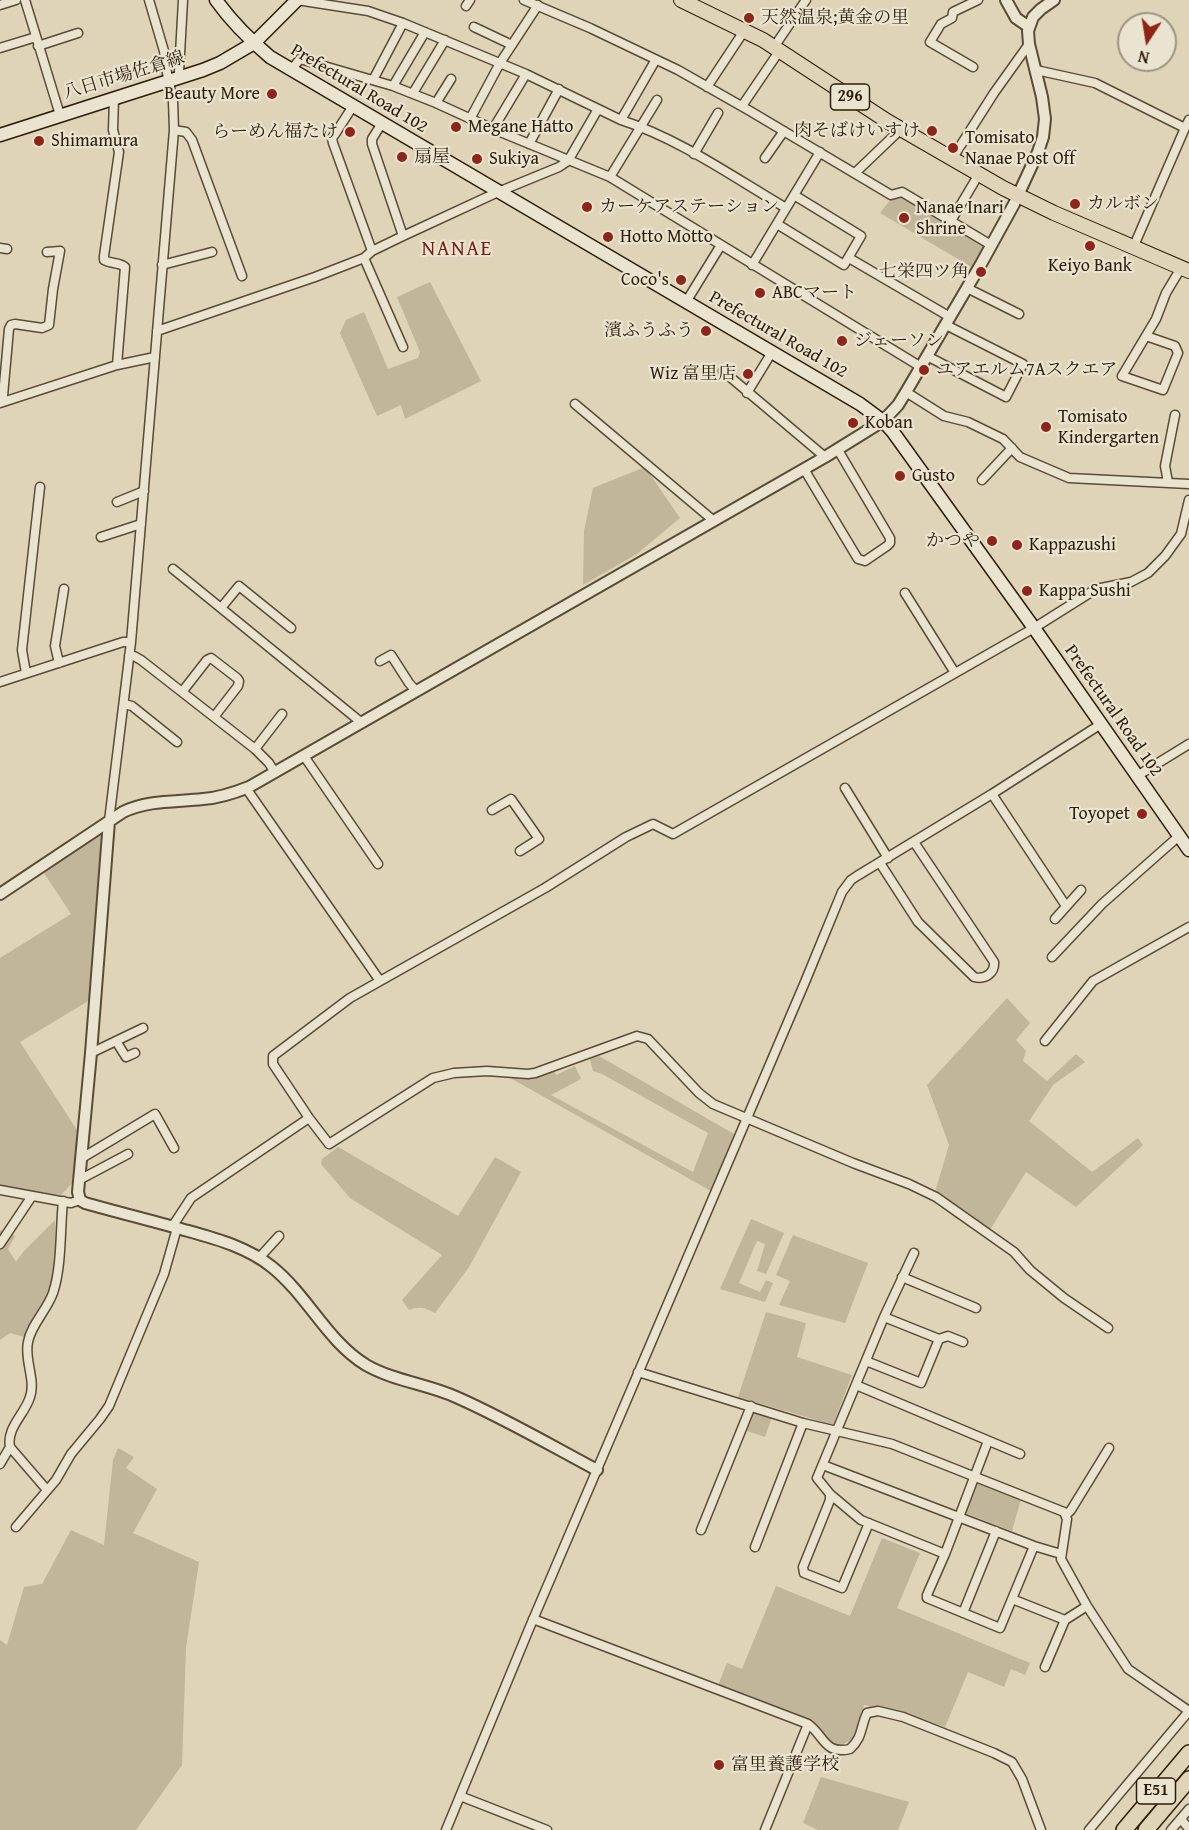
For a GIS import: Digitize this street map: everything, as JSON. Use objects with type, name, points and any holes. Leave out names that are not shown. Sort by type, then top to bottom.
[{"type":"highway","name":"296","points":[[681,0],[699,4],[777,49],[901,129],[1018,196],[1185,270]]},
{"type":"highway","name":"E51","points":[[1124,1830],[1189,1753]]},
{"type":"highway","name":"E51","points":[[1146,1830],[1189,1779]]},
{"type":"main road","name":"Prefectural Road 102","points":[[216,0],[225,13],[270,57],[860,404],[884,421],[1034,628],[1189,850]]},
{"type":"main road","points":[[254,43],[297,0]]},
{"type":"main road","name":"八日市場佐倉線","points":[[0,135],[220,63],[254,43]]},
{"type":"street","points":[[0,5],[16,0]]},
{"type":"street","points":[[25,0],[60,115]]},
{"type":"street","points":[[149,0],[165,51],[173,101],[174,130],[131,642],[109,821],[78,1192],[80,1200],[229,1244],[259,1258],[288,1282],[340,1344],[364,1364],[471,1403],[597,1470]]},
{"type":"street","points":[[179,72],[183,0]]},
{"type":"street","points":[[297,0],[368,11],[446,40],[526,74],[621,120],[641,126],[678,143],[786,208]]},
{"type":"street","points":[[524,0],[543,4],[655,61],[678,70],[891,195],[902,192],[992,245]]},
{"type":"street","points":[[742,106],[806,0]]},
{"type":"street","points":[[972,67],[930,42],[941,24],[952,18],[953,12],[978,0]]},
{"type":"street","points":[[1006,0],[1016,18],[1029,27]]},
{"type":"street","points":[[0,894],[123,812],[147,804],[219,797],[246,788],[275,773],[804,470],[884,421],[906,392],[992,245],[1018,196],[1043,137],[1045,119],[1042,97],[1027,36],[1033,17],[1054,0]]},
{"type":"street","points":[[470,119],[500,63],[543,4]]},
{"type":"street","points":[[373,80],[403,23]]},
{"type":"street","points":[[474,27],[512,45]]},
{"type":"street","points":[[707,87],[744,31]]},
{"type":"street","points":[[393,86],[425,32]]},
{"type":"street","points":[[38,46],[78,33]]},
{"type":"street","points":[[0,48],[36,37]]},
{"type":"street","points":[[413,93],[446,40]]},
{"type":"street","points":[[952,159],[994,93],[1029,44]]},
{"type":"street","points":[[291,70],[300,59],[393,86],[610,177],[921,367]]},
{"type":"street","points":[[621,120],[655,61]]},
{"type":"street","points":[[1036,70],[1095,83],[1187,124],[1133,248]]},
{"type":"street","points":[[493,129],[526,74]]},
{"type":"street","points":[[436,103],[451,78]]},
{"type":"street","points":[[529,144],[559,89]]},
{"type":"street","points":[[114,98],[113,130],[119,152],[104,260],[122,264],[125,267],[117,365]]},
{"type":"street","points":[[610,177],[657,100]]},
{"type":"street","points":[[353,106],[332,138],[372,251]]},
{"type":"street","points":[[157,331],[364,258],[372,251],[498,192],[559,168],[568,161],[598,109]]},
{"type":"street","points":[[694,153],[718,113]]},
{"type":"street","points":[[382,123],[372,139],[372,144],[403,236]]},
{"type":"street","points":[[855,173],[901,129]]},
{"type":"street","points":[[174,130],[186,132],[192,140],[242,276]]},
{"type":"street","points":[[765,158],[784,131]]},
{"type":"street","points":[[752,265],[820,152]]},
{"type":"street","points":[[951,221],[979,174]]},
{"type":"street","points":[[777,224],[844,265],[849,258],[861,236],[794,195]]},
{"type":"street","points":[[686,302],[722,245]]},
{"type":"street","points":[[47,252],[60,251],[49,325],[42,327],[15,324],[9,328],[2,402],[117,365],[155,357]]},
{"type":"street","points":[[162,265],[212,252]]},
{"type":"street","points":[[364,258],[403,347]]},
{"type":"street","points":[[849,258],[948,321],[1023,364],[1006,397],[927,356]]},
{"type":"street","points":[[1146,336],[1175,346],[1178,353],[1163,390],[1122,376],[1156,319],[1166,292],[1185,270]]},
{"type":"street","points":[[967,288],[1019,314]]},
{"type":"street","points":[[747,393],[772,352]]},
{"type":"street","points":[[723,371],[825,457]]},
{"type":"street","points":[[906,392],[944,416],[968,422],[1004,440],[1020,457],[1069,478],[1189,484]]},
{"type":"street","points":[[575,404],[714,521]]},
{"type":"street","points":[[1168,482],[1165,466],[1175,415]]},
{"type":"street","points":[[982,480],[1012,448]]},
{"type":"street","points":[[804,470],[858,559],[865,561],[887,546],[890,538],[838,450]]},
{"type":"street","points":[[26,673],[22,650],[40,487]]},
{"type":"street","points":[[117,502],[144,491]]},
{"type":"street","points":[[1108,1328],[1064,1298],[1030,1270],[1014,1252],[936,1197],[713,1104],[699,1093],[648,1039],[637,1036],[536,1073],[487,1071],[454,1073],[433,1078],[329,1144],[273,1064],[273,1056],[350,998],[545,888],[626,837],[653,824],[673,834],[1034,628],[1096,589],[1131,582],[1148,573],[1185,535],[1189,500]]},
{"type":"street","points":[[101,537],[141,524]]},
{"type":"street","points":[[173,569],[362,723]]},
{"type":"street","points":[[221,608],[239,586],[291,628]]},
{"type":"street","points":[[59,663],[55,646],[64,589]]},
{"type":"street","points":[[905,593],[955,673]]},
{"type":"street","points":[[0,682],[123,642],[131,642]]},
{"type":"street","points":[[380,661],[391,655],[416,691]]},
{"type":"street","points":[[129,656],[141,660],[255,749],[275,773]]},
{"type":"street","points":[[182,692],[207,660],[211,658],[215,660],[239,681],[238,686],[214,717]]},
{"type":"street","points":[[124,705],[132,706],[177,742]]},
{"type":"street","points":[[255,749],[282,714]]},
{"type":"street","points":[[446,1830],[533,1619],[842,892],[850,880],[992,794],[1101,724]]},
{"type":"street","points":[[1137,776],[1189,744]]},
{"type":"street","points":[[304,756],[378,864]]},
{"type":"street","points":[[246,788],[380,981]]},
{"type":"street","points":[[845,788],[918,922],[974,977],[983,978],[990,974],[994,966],[993,962],[914,842]]},
{"type":"street","points":[[992,794],[1066,906]]},
{"type":"street","points":[[492,810],[511,799],[539,838],[520,851]]},
{"type":"street","points":[[1052,957],[1102,904],[1179,836]]},
{"type":"street","points":[[1054,919],[1081,890]]},
{"type":"street","points":[[1045,1041],[1093,981],[1189,927]]},
{"type":"street","points":[[91,1053],[143,1028]]},
{"type":"street","points":[[116,1041],[126,1057],[135,1053]]},
{"type":"street","points":[[82,1158],[155,1114],[174,1148]]},
{"type":"street","points":[[16,1527],[56,1480],[71,1454],[109,1406],[164,1274],[175,1228],[191,1198],[309,1118]]},
{"type":"street","points":[[79,1180],[128,1154]]},
{"type":"street","points":[[0,1190],[71,1203],[80,1200]]},
{"type":"street","points":[[0,1244],[32,1196]]},
{"type":"street","points":[[47,1490],[10,1447],[9,1441],[10,1433],[30,1397],[32,1388],[27,1350],[28,1340],[53,1294],[60,1265],[63,1201]]},
{"type":"street","points":[[259,1258],[279,1236]]},
{"type":"street","points":[[914,1253],[884,1317],[817,1478],[830,1494],[861,1520],[945,1554]]},
{"type":"street","points":[[902,1277],[976,1308]]},
{"type":"street","points":[[884,1317],[939,1339],[948,1336],[963,1342]]},
{"type":"street","points":[[866,1361],[921,1383],[939,1339]]},
{"type":"street","points":[[638,1372],[803,1423],[891,1444],[1060,1510],[1066,1515]]},
{"type":"street","points":[[856,1385],[1020,1454]]},
{"type":"street","points":[[701,1530],[751,1407]]},
{"type":"street","points":[[755,1547],[803,1423]]},
{"type":"street","points":[[988,1440],[927,1598],[1000,1628],[1034,1546]]},
{"type":"street","points":[[2,1459],[10,1447]]},
{"type":"street","points":[[1089,1830],[1189,1711],[1128,1669],[1087,1606],[1062,1559],[1066,1515],[1109,1448]]},
{"type":"street","points":[[823,1465],[1034,1546],[1061,1554]]},
{"type":"street","points":[[830,1494],[830,1500],[803,1567],[804,1573],[842,1587],[869,1523]]},
{"type":"street","points":[[963,1613],[996,1531]]},
{"type":"street","points":[[1012,1599],[1065,1620]]},
{"type":"street","points":[[1045,1667],[1065,1620],[1087,1606]]},
{"type":"street","points":[[533,1619],[808,1724],[816,1729],[822,1742],[835,1749],[850,1749],[858,1741],[861,1724],[867,1713],[878,1712],[903,1717],[994,1753],[1012,1762],[1022,1779],[1041,1830]]},
{"type":"street","points":[[765,1830],[808,1724]]},
{"type":"street","points":[[460,1796],[547,1830]]},
{"type":"street","points":[[1172,1830],[1189,1809]]},
{"type":"street","points":[[1181,1819],[1189,1829]]},
{"type":"shaded area","points":[[901,195],[981,242],[984,248],[973,268],[880,213],[890,200]]},
{"type":"shaded area","points":[[430,282],[481,381],[405,419],[401,405],[377,416],[340,333],[346,320],[364,312],[388,369],[418,358],[420,352],[397,297]]},
{"type":"shaded area","points":[[645,467],[680,518],[637,554],[583,585],[584,531],[593,488]]},
{"type":"shaded area","points":[[99,834],[104,838],[90,1000],[20,1042],[77,1130],[74,1181],[61,1195],[0,1187],[0,958],[71,914],[42,870]]},
{"type":"shaded area","points":[[1007,998],[1030,1023],[1016,1040],[1026,1051],[1023,1061],[1047,1081],[1076,1054],[1085,1062],[1053,1085],[1029,1121],[1092,1172],[1138,1138],[1143,1145],[1076,1207],[1026,1172],[988,1233],[955,1218],[935,1192],[949,1145],[927,1085]]},
{"type":"shaded area","points":[[599,1056],[734,1134],[711,1191],[505,1075],[554,1070],[556,1075],[575,1066],[581,1079],[551,1095],[693,1172],[708,1133],[593,1071],[590,1059]]},
{"type":"shaded area","points":[[338,1147],[458,1216],[495,1157],[521,1172],[469,1267],[435,1313],[422,1308],[409,1310],[402,1300],[442,1255],[350,1198],[321,1164],[322,1159]]},
{"type":"shaded area","points":[[751,1219],[784,1233],[766,1274],[757,1271],[765,1244],[757,1241],[739,1283],[760,1292],[766,1280],[773,1283],[765,1302],[720,1289]]},
{"type":"shaded area","points":[[55,1220],[57,1265],[52,1293],[28,1338],[10,1333],[0,1340],[0,1230],[15,1236],[8,1249],[16,1262]]},
{"type":"shaded area","points":[[793,1235],[868,1263],[845,1323],[779,1305],[790,1281],[776,1275]]},
{"type":"shaded area","points":[[766,1312],[806,1323],[797,1357],[852,1375],[833,1425],[738,1397]]},
{"type":"shaded area","points":[[758,1412],[772,1417],[765,1437],[747,1431],[753,1415]]},
{"type":"shaded area","points":[[118,1448],[134,1457],[126,1468],[157,1489],[133,1533],[199,1562],[186,1648],[182,1765],[136,1830],[0,1830],[0,1640],[7,1645],[24,1587],[42,1584],[71,1530],[104,1545],[113,1460]]},
{"type":"shaded area","points":[[975,1482],[1021,1499],[1012,1531],[965,1513],[964,1510]]},
{"type":"shaded area","points":[[882,1538],[920,1553],[897,1608],[1030,1663],[1025,1675],[1011,1669],[1004,1687],[968,1672],[945,1727],[864,1705],[858,1727],[852,1737],[845,1744],[836,1746],[823,1739],[817,1726],[717,1688],[727,1663],[742,1669],[776,1586],[850,1616]]},
{"type":"shaded area","points":[[821,1777],[909,1802],[898,1830],[818,1830],[803,1823]]},
{"type":"place","name":"天然温泉;黄金の里","points":[[749,18]]},
{"type":"place","name":"Beauty More","points":[[272,94]]},
{"type":"place","name":"Megane Hatto","points":[[456,127]]},
{"type":"place","name":"肉そばけいすけ","points":[[932,131]]},
{"type":"place","name":"らーめん福たけ","points":[[350,132]]},
{"type":"place","name":"Shimamura","points":[[39,141]]},
{"type":"place","name":"Tomisato Nanae Post Off","points":[[953,148]]},
{"type":"place","name":"扇屋","points":[[402,157]]},
{"type":"place","name":"Sukiya","points":[[477,159]]},
{"type":"place","name":"カルボン","points":[[1075,204]]},
{"type":"place","name":"カーケアステーション","points":[[587,207]]},
{"type":"place","name":"Nanae Inari Shrine","points":[[904,218]]},
{"type":"place","name":"Hotto Motto","points":[[608,237]]},
{"type":"place","name":"Keiyo Bank","points":[[1090,246]]},
{"type":"place","name":"七栄四ツ角","points":[[981,272]]},
{"type":"place","name":"Coco's","points":[[681,280]]},
{"type":"place","name":"ABCマート","points":[[760,293]]},
{"type":"place","name":"濱ふうふう","points":[[706,331]]},
{"type":"place","name":"ジェーソン","points":[[842,341]]},
{"type":"place","name":"ユアエルム7Aスクエア","points":[[924,370]]},
{"type":"place","name":"Wiz 富里店","points":[[748,374]]},
{"type":"place","name":"Koban","points":[[853,423]]},
{"type":"place","name":"Tomisato Kindergarten","points":[[1046,427]]},
{"type":"place","name":"Gusto","points":[[900,476]]},
{"type":"place","name":"かつや","points":[[992,541]]},
{"type":"place","name":"Kappazushi","points":[[1017,545]]},
{"type":"place","name":"Kappa Sushi","points":[[1027,591]]},
{"type":"place","name":"Toyopet","points":[[1142,814]]},
{"type":"place","name":"富里養護学校","points":[[719,1765]]},
{"type":"district","name":"NANAE","points":[[457,250]]}]
